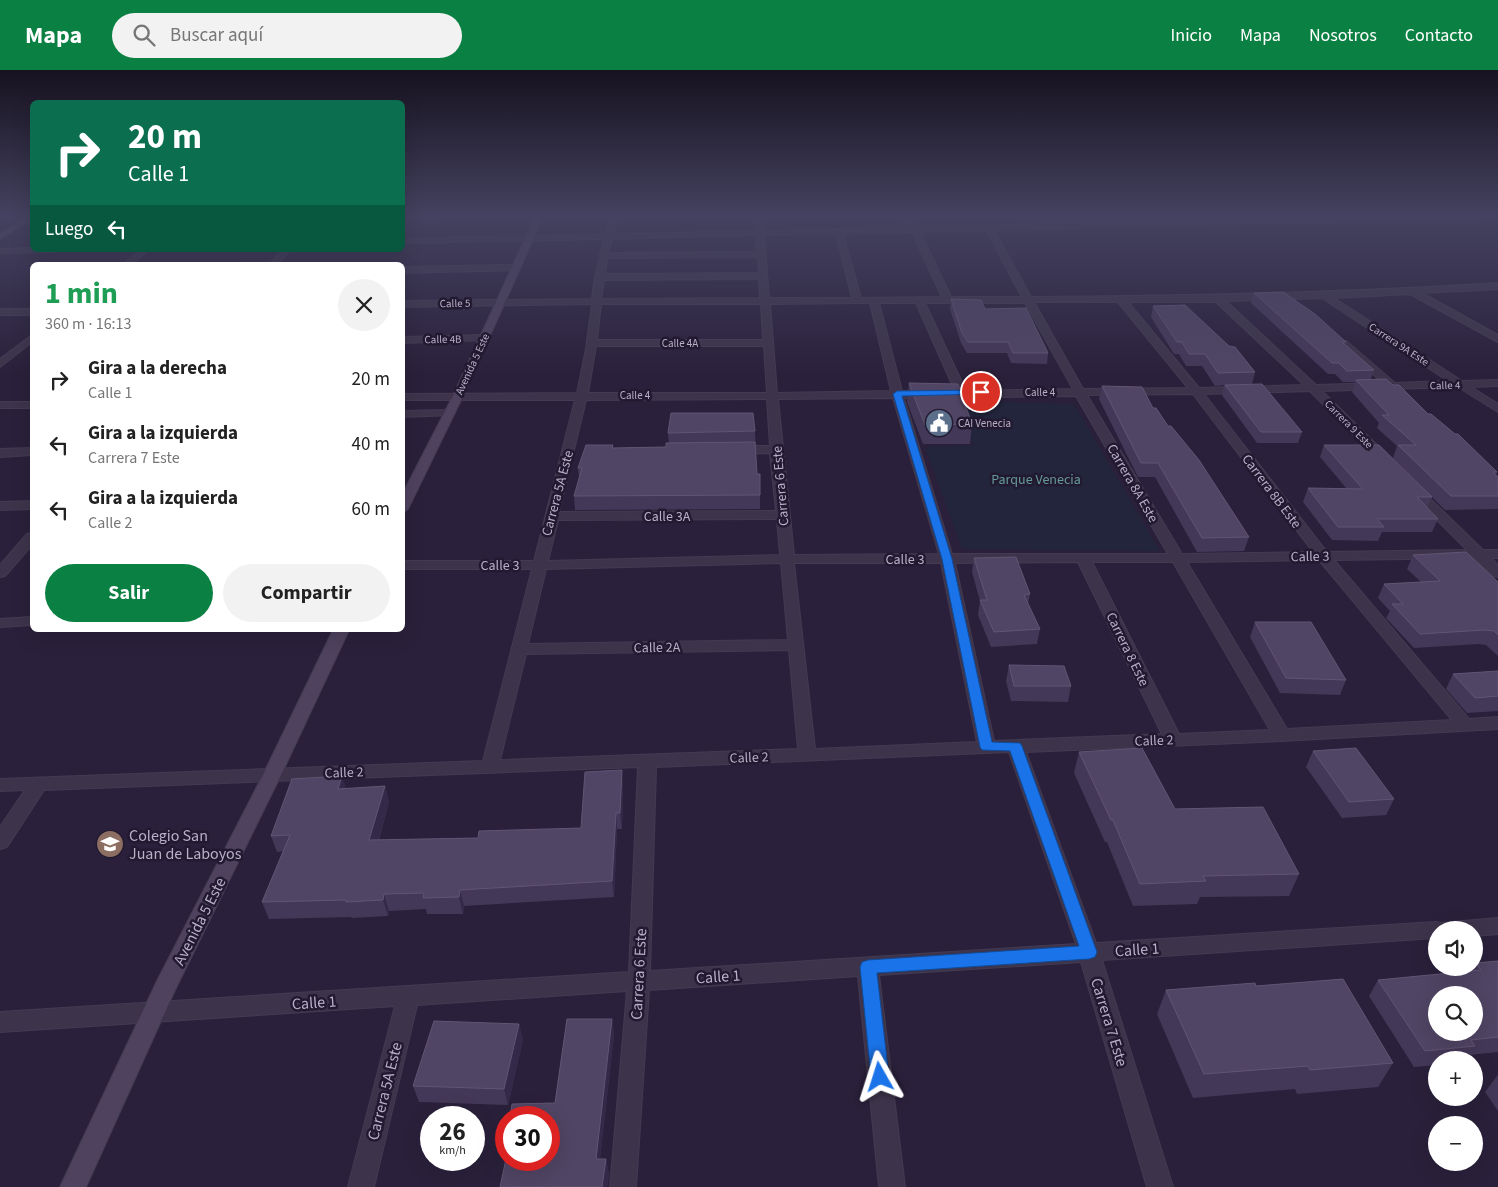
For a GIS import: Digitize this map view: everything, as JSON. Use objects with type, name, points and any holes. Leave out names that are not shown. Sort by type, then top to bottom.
[{"type":"main road","name":"Avenida 5 Este","points":[[407,492],[458,396],[514,269]]},
{"type":"main road","name":"Avenida 5 Este","points":[[73,1187],[155,1011],[272,775],[340,632]]},
{"type":"street","points":[[405,270],[451,269]]},
{"type":"street","name":"Carrera 5A Este","points":[[490,766],[551,516],[573,453],[592,343],[595,302],[601,269]]},
{"type":"street","name":"Carrera 6 Este","points":[[763,269],[776,449],[794,645],[807,755]]},
{"type":"street","points":[[849,269],[857,301]]},
{"type":"street","points":[[933,269],[948,300]]},
{"type":"street","name":"Carrera 8A Este","points":[[1012,269],[1079,392],[1282,735]]},
{"type":"street","points":[[599,277],[764,276]]},
{"type":"street","name":"Calle 5","points":[[405,304],[1218,299],[1413,292],[1498,286]]},
{"type":"street","points":[[1413,292],[1498,339]]},
{"type":"street","name":"Carrera 9A Este","points":[[1325,296],[1498,409]]},
{"type":"street","points":[[1290,297],[1305,310]]},
{"type":"street","name":"Carrera 9 Este","points":[[1218,299],[1313,388],[1389,464]]},
{"type":"street","points":[[920,300],[961,392]]},
{"type":"street","name":"Carrera 8B Este","points":[[1121,300],[1196,391],[1322,555],[1465,726]]},
{"type":"street","points":[[874,301],[897,394],[947,559],[987,747]]},
{"type":"street","points":[[0,312],[30,312]]},
{"type":"street","points":[[1334,335],[1393,386]]},
{"type":"street","name":"Calle 4B","points":[[405,340],[484,338]]},
{"type":"street","points":[[0,364],[30,340]]},
{"type":"street","name":"Calle 4A","points":[[592,343],[768,343]]},
{"type":"street","name":"Calle 4","points":[[405,397],[773,396],[961,392],[1196,391],[1498,383]]},
{"type":"street","points":[[0,405],[30,405]]},
{"type":"street","points":[[405,414],[449,412]]},
{"type":"street","points":[[726,450],[776,449]]},
{"type":"street","points":[[0,453],[30,452]]},
{"type":"street","points":[[1403,478],[1498,573]]},
{"type":"street","points":[[0,506],[30,506]]},
{"type":"street","name":"Calle 3A","points":[[551,516],[783,515]]},
{"type":"street","points":[[0,573],[30,538]]},
{"type":"street","name":"Calle 3","points":[[405,565],[539,565],[786,559],[1177,558],[1498,554]]},
{"type":"street","name":"Carrera 8 Este","points":[[1083,558],[1173,740]]},
{"type":"street","points":[[0,623],[30,622]]},
{"type":"street","name":"Calle 2A","points":[[520,649],[794,645]]},
{"type":"street","name":"Calle 2","points":[[0,785],[1173,740],[1498,723]]},
{"type":"street","name":"Carrera 7 Este","points":[[1015,746],[1089,952],[1160,1187]]},
{"type":"street","name":"Carrera 6 Este","points":[[623,1187],[639,981],[647,761]]},
{"type":"street","points":[[0,842],[40,782]]},
{"type":"street","points":[[1483,927],[1498,926]]},
{"type":"street","name":"Calle 1","points":[[0,1022],[1428,931]]},
{"type":"street","points":[[868,967],[892,1187]]},
{"type":"street","name":"Carrera 5A Este","points":[[361,1187],[408,996]]},
{"type":"green space","name":"Parque Venecia","points":[[959,401],[1074,404],[1160,551],[962,549],[925,447],[973,445]]},
{"type":"building","points":[[1283,292],[1315,314],[1346,342],[1342,342],[1374,370],[1347,371],[1339,363],[1332,363],[1254,293]]},
{"type":"building","points":[[951,299],[981,300],[985,309],[1026,308],[1048,353],[1013,353],[1008,342],[968,342],[962,333]]},
{"type":"building","points":[[1185,305],[1229,346],[1235,347],[1255,372],[1218,373],[1205,354],[1189,354],[1182,342],[1177,342],[1153,306]]},
{"type":"building","points":[[1386,379],[1393,385],[1399,385],[1428,414],[1431,414],[1455,434],[1458,434],[1497,472],[1493,472],[1498,477],[1498,496],[1451,496],[1398,445],[1416,445],[1382,415],[1389,415],[1356,380]]},
{"type":"building","points":[[909,383],[958,384],[972,424],[925,425]]},
{"type":"building","points":[[1262,384],[1302,432],[1261,432],[1225,385]]},
{"type":"building","points":[[1102,386],[1142,387],[1153,408],[1156,408],[1168,426],[1171,426],[1199,460],[1249,537],[1202,538],[1158,463],[1141,463]]},
{"type":"building","points":[[671,413],[753,413],[755,431],[668,433]]},
{"type":"building","points":[[755,442],[757,474],[760,474],[760,495],[574,496],[582,468],[578,468],[586,445],[613,445],[612,448],[666,447],[666,443]]},
{"type":"building","points":[[1324,445],[1379,445],[1432,497],[1417,497],[1438,519],[1377,519],[1384,527],[1338,527],[1308,488],[1363,489]]},
{"type":"building","points":[[1466,552],[1498,582],[1498,635],[1494,631],[1485,630],[1420,634],[1392,604],[1403,604],[1384,584],[1440,581],[1413,555]]},
{"type":"building","points":[[1016,557],[1030,594],[1024,595],[1040,629],[994,632],[980,600],[987,600],[974,558]]},
{"type":"building","points":[[1255,622],[1311,622],[1346,680],[1286,678]]},
{"type":"building","points":[[1009,665],[1064,666],[1071,686],[1014,686]]},
{"type":"building","points":[[1498,671],[1498,696],[1475,698],[1453,674]]},
{"type":"building","points":[[1142,748],[1175,809],[1263,807],[1299,874],[1203,876],[1206,881],[1140,884],[1113,820],[1111,820],[1079,752]]},
{"type":"building","points":[[1356,748],[1394,799],[1349,802],[1313,751]]},
{"type":"building","points":[[622,770],[620,813],[616,813],[612,881],[460,890],[459,897],[423,898],[424,893],[384,894],[383,900],[262,902],[290,835],[271,836],[292,779],[342,776],[338,789],[385,786],[369,840],[478,838],[479,831],[581,828],[585,772]]},
{"type":"building","points":[[1498,961],[1498,1037],[1483,1039],[1483,986],[1428,986],[1428,1041],[1472,1041],[1475,1046],[1425,1051],[1378,980],[1428,975],[1483,976],[1483,962]]},
{"type":"building","points":[[1343,979],[1393,1063],[1310,1070],[1308,1066],[1204,1074],[1166,990],[1255,983],[1256,986]]},
{"type":"building","points":[[567,1019],[612,1019],[596,1159],[606,1159],[602,1187],[500,1187],[503,1171],[560,1171],[560,1106],[512,1106],[512,1104],[555,1103]]},
{"type":"building","points":[[434,1021],[519,1024],[504,1089],[413,1086]]},
{"type":"place","name":"CAI Venecia","points":[[939,423]]},
{"type":"place","name":"Colegio San Juan de Laboyos","points":[[110,844]]},
{"type":"route","points":[[880,1077],[868,967],[1089,952],[1015,746],[987,747],[947,559],[897,394],[981,392]]}]
